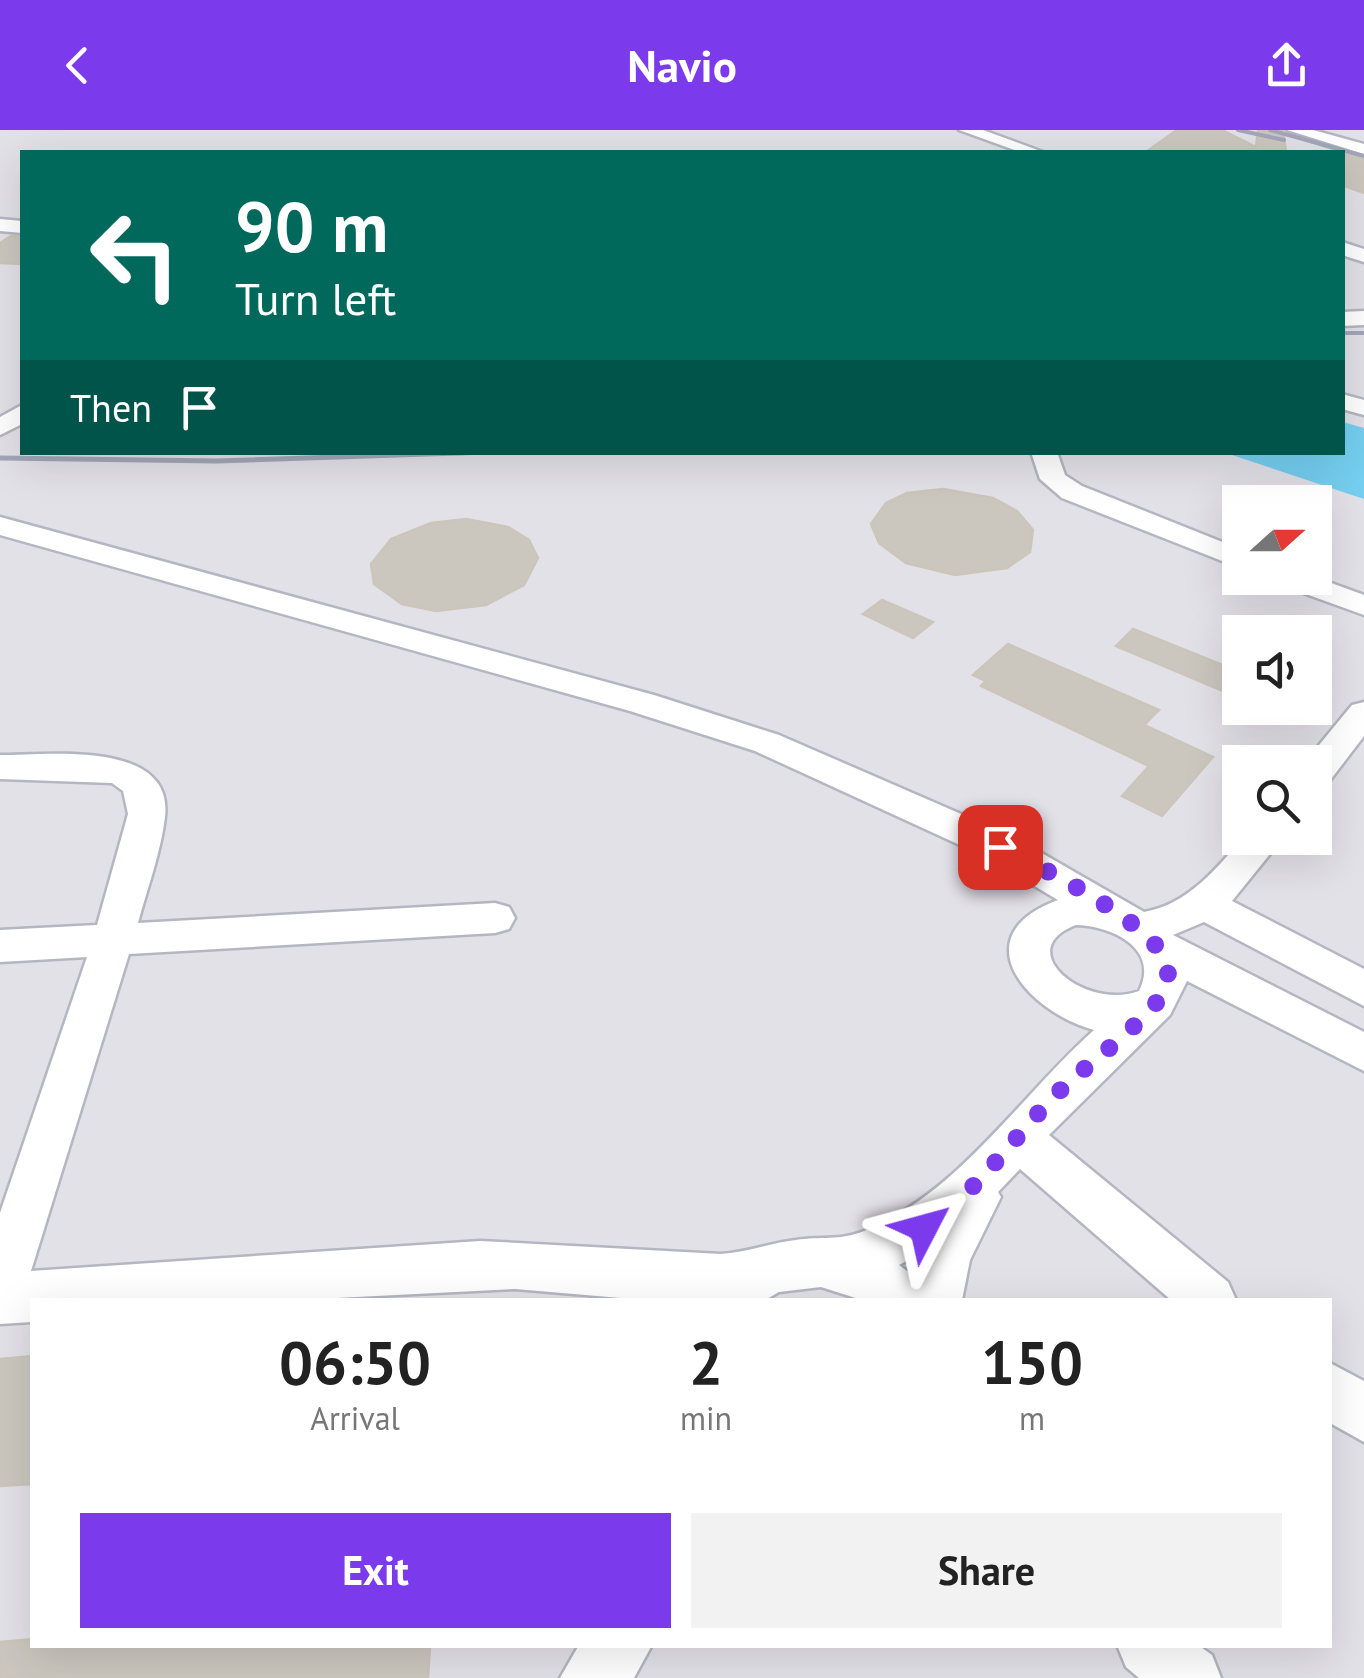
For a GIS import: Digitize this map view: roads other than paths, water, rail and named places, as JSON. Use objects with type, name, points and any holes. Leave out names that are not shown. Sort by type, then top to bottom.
[{"type":"street","points":[[968,130],[1029,150]]},
{"type":"street","points":[[1295,130],[1364,149]]},
{"type":"street","points":[[1346,386],[1364,408]]},
{"type":"street","points":[[1045,455],[1053,479],[1072,492],[1222,552]]},
{"type":"street","points":[[0,526],[711,724],[819,763],[1058,877],[1153,963]]},
{"type":"street","points":[[1332,594],[1364,606]]},
{"type":"street","points":[[1332,753],[1364,713]]},
{"type":"street","points":[[0,767],[100,767],[125,774],[140,785],[147,814],[113,940],[0,1289]]},
{"type":"street","points":[[949,825],[987,850],[1018,878],[1040,924]]},
{"type":"street","points":[[1056,997],[1077,1008],[1107,1015],[1250,855]]},
{"type":"street","points":[[1215,898],[1364,988]]},
{"type":"street","points":[[1066,1084],[1079,1041],[1076,1027],[1038,978],[1028,956],[1031,937],[1040,924],[1073,910],[1198,995],[1230,998],[1298,1017],[1364,1053]]},
{"type":"street","points":[[0,946],[495,918]]},
{"type":"street","points":[[836,1264],[908,1238],[1005,1155],[1066,1084],[1153,963]]},
{"type":"street","points":[[936,1298],[944,1256],[1005,1155]]},
{"type":"street","points":[[1005,1155],[1207,1298]]},
{"type":"street","points":[[0,1299],[464,1266],[532,1265],[695,1279],[739,1288],[798,1263],[836,1264],[881,1282],[901,1298]]},
{"type":"street","points":[[532,1265],[608,1281],[642,1298]]},
{"type":"street","points":[[1332,1391],[1364,1414]]},
{"type":"street","points":[[1152,1648],[1190,1678]]},
{"type":"water","points":[[1345,423],[1364,428],[1364,499],[1332,488],[1332,485],[1232,455],[1345,455]]},
{"type":"railway","points":[[1238,130],[1284,140]]},
{"type":"railway","points":[[1270,130],[1342,150]]},
{"type":"railway","points":[[1345,151],[1364,156]]},
{"type":"railway","points":[[1345,333],[1364,333]]},
{"type":"railway","points":[[0,458],[217,461],[398,455]]}]
